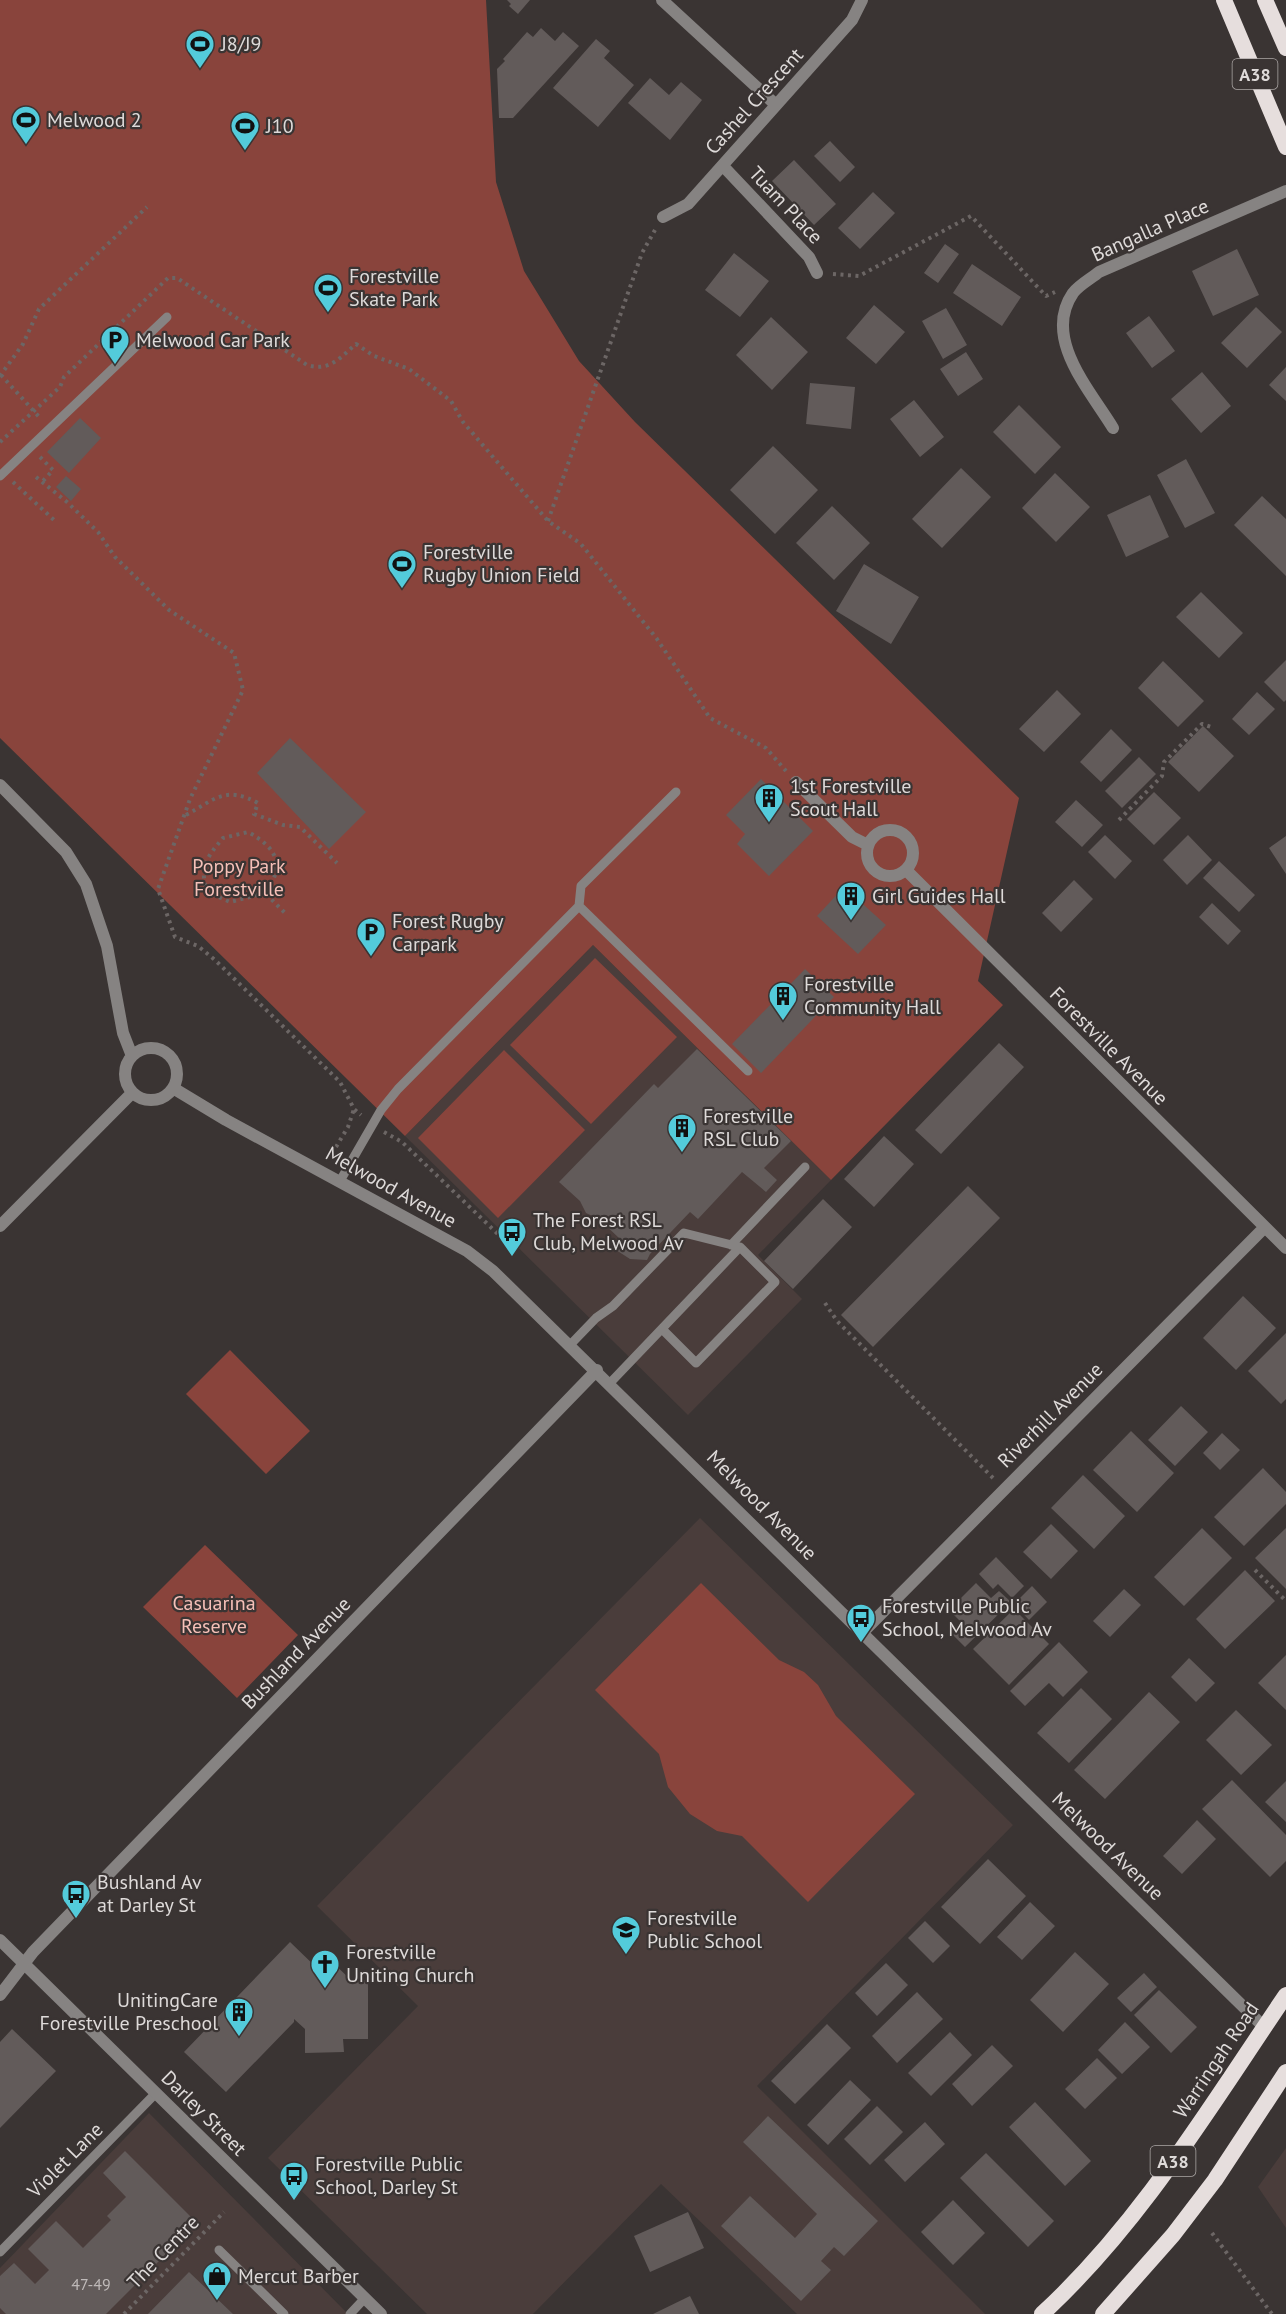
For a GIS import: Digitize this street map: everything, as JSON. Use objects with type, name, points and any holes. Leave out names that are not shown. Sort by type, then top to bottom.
[{"type":"highway","name":"A38","points":[[1224,0],[1286,147]]},
{"type":"highway","name":"A38","points":[[1265,0],[1286,48]]},
{"type":"highway","name":"Warringah Road","points":[[1042,2314],[1104,2249],[1157,2184],[1286,1995]]},
{"type":"highway","name":"A38","points":[[1102,2314],[1173,2235],[1215,2180],[1286,2072]]},
{"type":"street","points":[[662,0],[776,105]]},
{"type":"street","name":"Cashel Crescent","points":[[663,217],[688,204],[723,166],[852,20],[862,0]]},
{"type":"street","name":"Tuam Place","points":[[723,166],[809,257],[817,273]]},
{"type":"street","name":"Bangalla Place","points":[[1113,428],[1066,351],[1062,323],[1073,292],[1099,272],[1286,191]]},
{"type":"street","points":[[796,782],[852,837],[868,845]]},
{"type":"street","points":[[0,785],[66,852],[86,884],[107,946],[123,1033],[132,1056]]},
{"type":"street","points":[[885,830],[900,832],[911,842],[914,849],[913,857],[906,870],[892,876],[878,872],[868,860],[868,845],[878,833],[885,830]]},
{"type":"street","name":"Forestville Avenue","points":[[906,870],[1286,1248]]},
{"type":"street","points":[[147,1048],[164,1051],[175,1064],[177,1080],[173,1088],[161,1099],[154,1101],[146,1101],[132,1093],[124,1079],[124,1070],[132,1056],[147,1048]]},
{"type":"street","name":"Melwood Avenue","points":[[173,1088],[480,1259],[597,1370],[1264,2027]]},
{"type":"street","points":[[0,1226],[132,1093]]},
{"type":"street","name":"Riverhill Avenue","points":[[863,1632],[1265,1227]]},
{"type":"street","name":"Bushland Avenue","points":[[0,1995],[24,1964],[597,1370]]},
{"type":"street","name":"Darley Street","points":[[0,1940],[381,2314]]},
{"type":"lane","points":[[2,474],[167,317]]},
{"type":"lane","points":[[340,1181],[372,1125],[398,1089],[579,906],[581,886],[676,792]]},
{"type":"lane","points":[[579,906],[748,1071]]},
{"type":"lane","points":[[610,1383],[662,1329],[805,1167]]},
{"type":"lane","points":[[570,1345],[596,1318],[613,1306],[684,1233],[736,1246],[775,1282],[696,1363],[662,1329]]},
{"type":"lane","name":"Violet Lane","points":[[0,2252],[156,2093]]},
{"type":"lane","points":[[219,2250],[284,2314]]},
{"type":"lane","points":[[350,2314],[365,2298]]},
{"type":"path","points":[[32,409],[0,376],[23,344],[39,309],[147,207]]},
{"type":"path","points":[[817,273],[859,276],[971,216],[1046,296],[1057,291]]},
{"type":"path","points":[[548,521],[642,253],[663,217]]},
{"type":"path","points":[[0,442],[60,387],[64,377],[168,278],[177,278],[307,365],[317,368],[333,365],[356,344],[374,356],[409,369],[451,401],[463,422],[548,521],[581,544],[657,639],[710,718],[766,748],[796,782]]},
{"type":"path","points":[[2,474],[54,520]]},
{"type":"path","points":[[36,477],[98,532],[115,557],[169,610],[234,653],[243,690],[190,799],[158,889],[176,937],[198,946],[215,960],[340,1082],[354,1109],[372,1125],[402,1142],[502,1238]]},
{"type":"path","points":[[1119,820],[1162,776],[1164,762],[1171,754],[1202,724],[1211,727]]},
{"type":"path","points":[[185,816],[218,795],[249,798],[258,802],[254,814],[283,825],[300,827],[337,863]]},
{"type":"path","points":[[248,832],[267,842],[276,858],[277,869],[276,878],[265,893],[230,902],[207,892],[202,876],[205,865],[223,838],[248,832]]},
{"type":"path","points":[[265,893],[287,915]]},
{"type":"path","points":[[336,1147],[348,1127],[354,1109]]},
{"type":"path","points":[[825,1303],[837,1321],[1004,1489]]},
{"type":"path","points":[[1255,1570],[1286,1601]]},
{"type":"path","name":"The Centre","points":[[124,2314],[224,2212]]},
{"type":"path","points":[[1212,2233],[1272,2314]]},
{"type":"shaded area","name":"Forestville RSL Club","points":[[593,945],[831,1180],[758,1255],[802,1299],[688,1415],[405,1136]]},
{"type":"shaded area","name":"Forestville Public School","points":[[700,1518],[1013,1825],[757,2086],[985,2314],[797,2314],[661,2184],[533,2314],[427,2314],[268,2158],[418,2006],[317,1906]]},
{"type":"shaded area","points":[[149,2113],[348,2314],[0,2314],[0,2268]]},
{"type":"shaded area","points":[[1286,2148],[1286,2228],[1258,2187]]},
{"type":"green space","name":"Poppy Park Forestville","points":[[0,0],[486,0],[496,182],[524,271],[579,361],[635,422],[1019,798],[978,981],[1003,1005],[831,1180],[593,945],[405,1136],[0,738]]},
{"type":"green space","points":[[595,958],[677,1037],[591,1124],[510,1045]]},
{"type":"green space","points":[[504,1050],[585,1130],[498,1218],[418,1138]]},
{"type":"green space","points":[[230,1350],[310,1431],[266,1474],[186,1394]]},
{"type":"green space","name":"Casuarina Reserve","points":[[205,1545],[298,1635],[237,1698],[143,1607]]},
{"type":"green space","points":[[701,1583],[779,1660],[804,1672],[818,1685],[836,1716],[915,1794],[808,1902],[742,1836],[717,1831],[690,1814],[668,1787],[659,1754],[595,1690]]},
{"type":"building","points":[[507,0],[530,0],[518,14],[509,6],[511,4]]},
{"type":"building","points":[[541,28],[555,41],[563,32],[579,46],[513,118],[499,118],[497,69],[527,32],[533,37]]},
{"type":"building","points":[[596,39],[610,51],[604,58],[634,85],[598,127],[553,88]]},
{"type":"building","points":[[650,78],[669,95],[681,82],[702,100],[670,140],[628,103]]},
{"type":"building","points":[[830,141],[855,167],[840,182],[814,156]]},
{"type":"building","points":[[794,160],[836,204],[814,225],[772,181]]},
{"type":"building","points":[[873,192],[895,213],[860,249],[838,228]]},
{"type":"building","points":[[945,244],[959,254],[938,283],[924,273]]},
{"type":"building","points":[[1237,249],[1259,295],[1213,316],[1192,271]]},
{"type":"building","points":[[734,253],[769,281],[740,317],[705,290]]},
{"type":"building","points":[[972,264],[1021,297],[1002,326],[953,293]]},
{"type":"building","points":[[874,305],[905,332],[876,364],[846,338]]},
{"type":"building","points":[[1256,307],[1282,332],[1247,368],[1221,343]]},
{"type":"building","points":[[946,308],[967,345],[943,359],[922,321]]},
{"type":"building","points":[[1149,316],[1175,351],[1152,368],[1126,333]]},
{"type":"building","points":[[771,317],[808,352],[772,390],[736,355]]},
{"type":"building","points":[[966,352],[983,379],[958,396],[940,369]]},
{"type":"building","points":[[1286,367],[1286,401],[1269,385]]},
{"type":"building","points":[[1202,372],[1231,406],[1201,433],[1171,399]]},
{"type":"building","points":[[810,383],[855,387],[851,429],[806,424]]},
{"type":"building","points":[[914,400],[944,437],[920,457],[890,419]]},
{"type":"building","points":[[1019,405],[1061,447],[1035,474],[993,432]]},
{"type":"building","points":[[80,418],[101,438],[69,473],[47,452]]},
{"type":"building","points":[[773,446],[818,490],[775,534],[730,490]]},
{"type":"building","points":[[1186,459],[1215,513],[1185,528],[1157,475]]},
{"type":"building","points":[[961,468],[991,497],[942,548],[912,519]]},
{"type":"building","points":[[1055,473],[1090,507],[1056,542],[1022,508]]},
{"type":"building","points":[[66,476],[81,489],[71,501],[56,487]]},
{"type":"building","points":[[1150,495],[1169,537],[1126,557],[1107,515]]},
{"type":"building","points":[[1262,496],[1286,519],[1286,576],[1234,525]]},
{"type":"building","points":[[832,506],[870,543],[834,580],[796,543]]},
{"type":"building","points":[[864,564],[919,597],[891,644],[836,611]]},
{"type":"building","points":[[1201,592],[1243,633],[1219,658],[1176,617]]},
{"type":"building","points":[[1286,660],[1286,700],[1284,702],[1264,682]]},
{"type":"building","points":[[1163,661],[1204,701],[1178,727],[1138,688]]},
{"type":"building","points":[[1057,690],[1081,714],[1044,752],[1019,729]]},
{"type":"building","points":[[1257,692],[1275,709],[1249,735],[1232,719]]},
{"type":"building","points":[[1203,726],[1234,756],[1199,792],[1168,762]]},
{"type":"building","points":[[1111,729],[1132,750],[1101,782],[1080,762]]},
{"type":"building","points":[[290,738],[366,812],[329,849],[257,773]]},
{"type":"building","points":[[1139,757],[1156,774],[1122,808],[1105,791]]},
{"type":"building","name":"1st Forestville Scout Hall","points":[[761,779],[813,831],[769,876],[737,844],[745,834],[726,815]]},
{"type":"building","points":[[1154,792],[1181,818],[1154,845],[1127,819]]},
{"type":"building","points":[[1076,800],[1103,825],[1082,847],[1055,822]]},
{"type":"building","points":[[1105,835],[1132,861],[1115,879],[1088,852]]},
{"type":"building","points":[[1188,835],[1212,860],[1187,885],[1163,860]]},
{"type":"building","points":[[1286,836],[1286,874],[1269,848]]},
{"type":"building","points":[[1219,861],[1255,895],[1239,912],[1203,878]]},
{"type":"building","points":[[1074,880],[1093,899],[1061,932],[1042,913]]},
{"type":"building","name":"Girl Guides Hall","points":[[844,887],[886,925],[858,954],[817,916]]},
{"type":"building","points":[[1212,903],[1241,931],[1228,945],[1199,917]]},
{"type":"building","name":"Forestville Community Hall","points":[[805,969],[834,997],[761,1073],[732,1044]]},
{"type":"building","points":[[999,1043],[1024,1067],[941,1154],[915,1130]]},
{"type":"building","name":"Forestville RSL Club","points":[[697,1049],[791,1141],[764,1168],[777,1180],[766,1192],[742,1172],[698,1219],[690,1212],[647,1260],[630,1259],[616,1250],[620,1239],[599,1219],[586,1213],[580,1201],[559,1182],[654,1084],[658,1088]]},
{"type":"building","points":[[884,1136],[914,1164],[874,1207],[844,1179]]},
{"type":"building","points":[[968,1186],[1000,1218],[873,1347],[841,1315]]},
{"type":"building","points":[[823,1199],[852,1227],[793,1289],[764,1261]]},
{"type":"building","points":[[1243,1296],[1276,1328],[1236,1370],[1203,1338]]},
{"type":"building","points":[[1286,1333],[1286,1399],[1281,1404],[1248,1371]]},
{"type":"building","points":[[1181,1406],[1208,1432],[1175,1466],[1148,1440]]},
{"type":"building","points":[[1131,1431],[1174,1473],[1137,1512],[1093,1470]]},
{"type":"building","points":[[1222,1433],[1240,1450],[1220,1470],[1203,1453]]},
{"type":"building","points":[[1263,1468],[1286,1492],[1286,1504],[1244,1546],[1214,1517]]},
{"type":"building","points":[[1083,1475],[1125,1516],[1094,1549],[1051,1508]]},
{"type":"building","points":[[1051,1524],[1078,1551],[1051,1579],[1023,1552]]},
{"type":"building","points":[[1202,1528],[1232,1558],[1184,1606],[1154,1577]]},
{"type":"building","points":[[1286,1528],[1286,1589],[1255,1558]]},
{"type":"building","points":[[996,1557],[1024,1586],[1012,1598],[998,1584],[993,1589],[979,1574]]},
{"type":"building","points":[[1245,1570],[1275,1601],[1225,1649],[1196,1619]]},
{"type":"building","points":[[976,1583],[991,1598],[999,1591],[1011,1602],[965,1647],[951,1633],[961,1622],[949,1610]]},
{"type":"building","points":[[1032,1586],[1047,1602],[1029,1620],[1014,1604]]},
{"type":"building","points":[[1124,1589],[1141,1605],[1110,1637],[1093,1621]]},
{"type":"building","points":[[1014,1609],[1049,1644],[1009,1685],[973,1649]]},
{"type":"building","points":[[1059,1642],[1088,1672],[1063,1697],[1049,1683],[1025,1706],[1010,1691]]},
{"type":"building","points":[[1286,1655],[1286,1710],[1258,1683]]},
{"type":"building","points":[[1189,1658],[1215,1683],[1196,1702],[1171,1677]]},
{"type":"building","points":[[1081,1688],[1112,1719],[1069,1763],[1037,1733]]},
{"type":"building","points":[[1149,1692],[1180,1722],[1105,1799],[1074,1770]]},
{"type":"building","points":[[1236,1710],[1272,1745],[1241,1775],[1206,1740]]},
{"type":"building","points":[[1232,1780],[1286,1835],[1286,1861],[1270,1877],[1202,1809]]},
{"type":"building","points":[[1286,1781],[1286,1822],[1265,1802]]},
{"type":"building","points":[[1197,1820],[1216,1839],[1182,1874],[1163,1856]]},
{"type":"building","points":[[988,1859],[1026,1896],[980,1944],[941,1907]]},
{"type":"building","points":[[1030,1902],[1055,1926],[1022,1960],[997,1937]]},
{"type":"building","points":[[925,1921],[950,1946],[933,1963],[908,1938]]},
{"type":"building","points":[[290,1942],[319,1970],[329,1959],[351,1980],[368,1980],[368,2039],[343,2039],[344,2052],[305,2053],[305,2029],[294,2019],[294,2022],[226,2092],[184,2052]]},
{"type":"building","points":[[1075,1952],[1109,1984],[1063,2032],[1030,2000]]},
{"type":"building","points":[[886,1963],[908,1985],[877,2016],[855,1993]]},
{"type":"building","points":[[1144,1973],[1157,1987],[1131,2012],[1117,1998]]},
{"type":"building","points":[[1159,1990],[1197,2027],[1171,2053],[1134,2015]]},
{"type":"building","points":[[917,1992],[943,2019],[897,2063],[872,2036]]},
{"type":"building","points":[[1125,2022],[1150,2047],[1122,2074],[1098,2050]]},
{"type":"building","points":[[827,2024],[851,2048],[795,2104],[771,2081]]},
{"type":"building","points":[[12,2029],[56,2071],[0,2128],[0,2042]]},
{"type":"building","points":[[950,2032],[972,2055],[931,2096],[908,2073]]},
{"type":"building","points":[[992,2045],[1013,2066],[972,2106],[952,2084]]},
{"type":"building","points":[[1097,2058],[1117,2078],[1085,2109],[1065,2089]]},
{"type":"building","points":[[850,2080],[871,2100],[828,2145],[807,2125]]},
{"type":"building","points":[[1035,2102],[1091,2161],[1065,2186],[1009,2127]]},
{"type":"building","points":[[877,2106],[903,2132],[870,2165],[844,2139]]},
{"type":"building","points":[[768,2116],[878,2221],[844,2256],[834,2247],[821,2261],[831,2270],[801,2301],[721,2226],[750,2196],[795,2238],[817,2214],[743,2142]]},
{"type":"building","points":[[925,2122],[945,2144],[905,2182],[884,2160]]},
{"type":"building","points":[[125,2151],[197,2223],[106,2314],[6,2314],[0,2308],[0,2276],[14,2263],[35,2284],[49,2270],[28,2249],[56,2221],[83,2248],[111,2220],[107,2216],[126,2197],[103,2173]]},
{"type":"building","points":[[986,2153],[1054,2221],[1028,2247],[960,2178]]},
{"type":"building","points":[[953,2200],[985,2233],[953,2265],[921,2232]]},
{"type":"building","points":[[688,2212],[704,2248],[650,2272],[634,2236]]},
{"type":"building","points":[[189,2272],[233,2314],[148,2314]]},
{"type":"building","points":[[690,2296],[699,2314],[653,2314]]},
{"type":"place","name":"J8/J9","points":[[200,70]]},
{"type":"place","name":"Melwood 2","points":[[26,146]]},
{"type":"place","name":"J10","points":[[245,152]]},
{"type":"place","name":"Forestville Skate Park","points":[[328,314]]},
{"type":"place","name":"Melwood Car Park","points":[[115,366]]},
{"type":"place","name":"Forestville Rugby Union Field","points":[[402,590]]},
{"type":"place","name":"1st Forestville Scout Hall","points":[[769,824]]},
{"type":"place","name":"Girl Guides Hall","points":[[851,922]]},
{"type":"place","name":"Forest Rugby Carpark","points":[[371,958]]},
{"type":"place","name":"Forestville Community Hall","points":[[783,1022]]},
{"type":"place","name":"Forestville RSL Club","points":[[682,1154]]},
{"type":"place","name":"The Forest RSL Club, Melwood Av","points":[[512,1258]]},
{"type":"place","name":"Forestville Public School, Melwood Av","points":[[861,1644]]},
{"type":"place","name":"Bushland Av at Darley St","points":[[76,1920]]},
{"type":"place","name":"Forestville Public School","points":[[626,1956]]},
{"type":"place","name":"Forestville Uniting Church","points":[[325,1990]]},
{"type":"place","name":"UnitingCare Forestville Preschool","points":[[239,2038]]},
{"type":"place","name":"Forestville Public School, Darley St","points":[[294,2202]]},
{"type":"place","name":"Mercut Barber","points":[[217,2302]]}]
